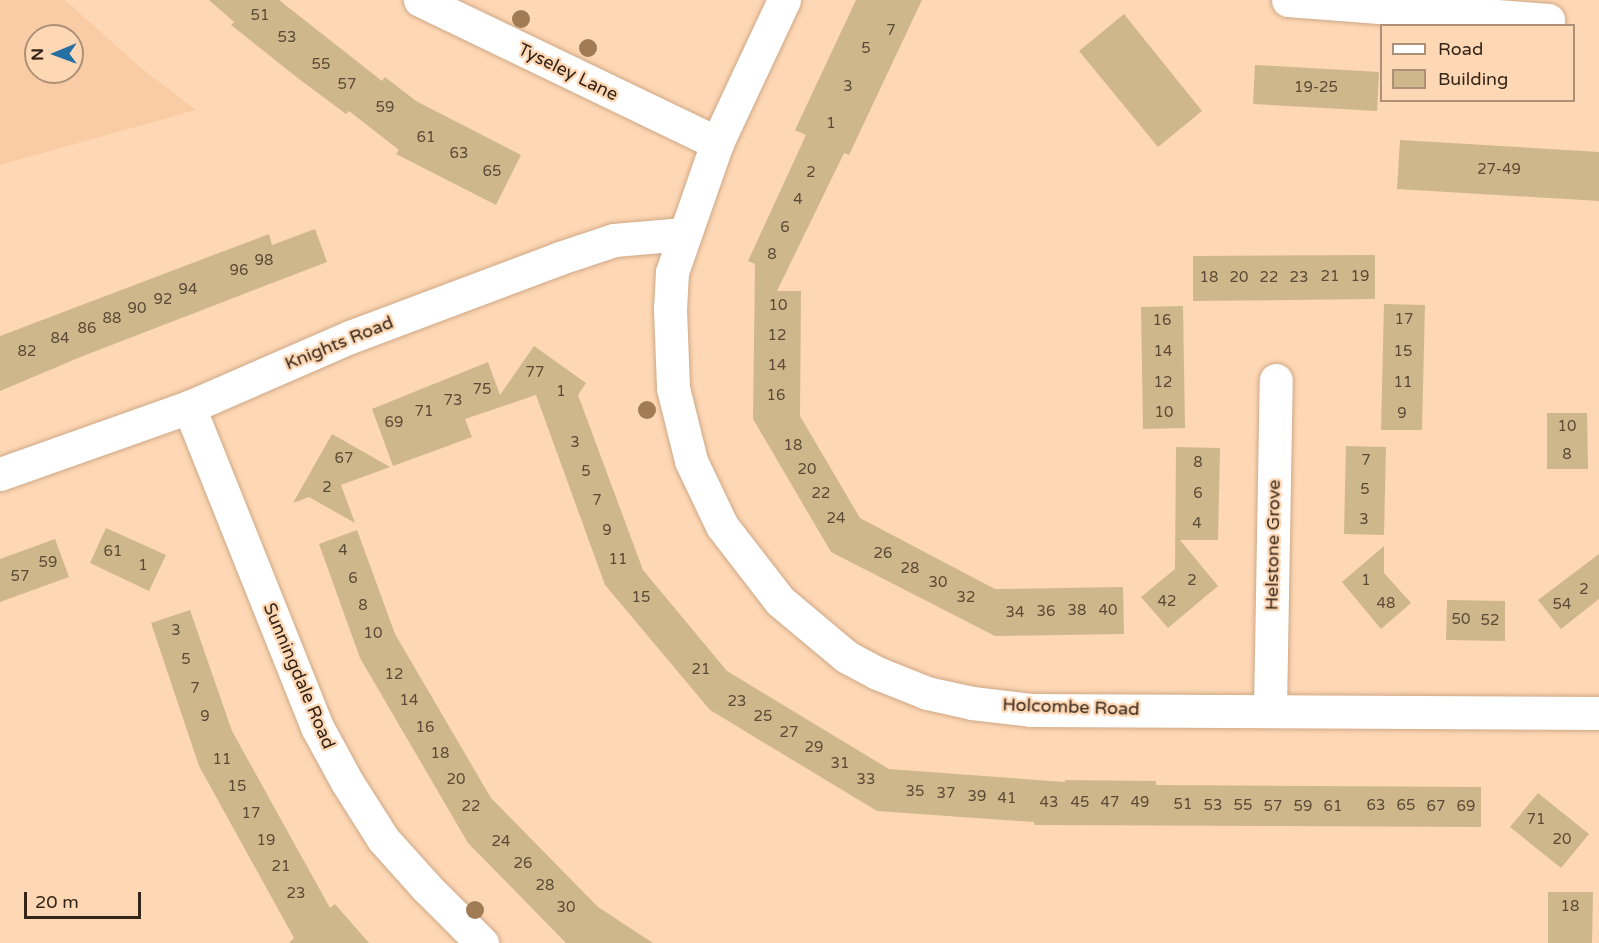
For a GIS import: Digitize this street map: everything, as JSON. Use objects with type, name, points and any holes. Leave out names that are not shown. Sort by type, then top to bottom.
[{"type":"street","name":"Tyseley Lane","points":[[420,0],[717,143]]},
{"type":"street","name":"Holcombe Road","points":[[784,0],[717,143],[672,272],[670,309],[673,388],[691,461],[722,526],[753,570],[780,601],[847,657],[878,673],[927,693],[984,704],[1031,710],[1270,709],[1599,713]]},
{"type":"street","points":[[1288,0],[1548,20]]},
{"type":"street","name":"Knights Road","points":[[0,474],[189,407],[350,337],[560,258],[614,240],[684,234]]},
{"type":"street","name":"Helstone Grove","points":[[1270,709],[1276,380]]},
{"type":"street","name":"Sunningdale Road","points":[[189,407],[317,727],[342,773],[383,839],[427,888],[482,943]]},
{"type":"shaded area","points":[[0,0],[65,0],[141,68],[196,110],[0,165]]},
{"type":"building","points":[[209,0],[279,0],[382,81],[385,77],[416,101],[521,155],[496,205],[396,154],[399,150],[349,111],[346,114],[231,25],[234,22]]},
{"type":"building","points":[[856,0],[922,0],[849,155],[844,153],[777,291],[801,291],[800,416],[860,518],[995,589],[1123,587],[1124,634],[995,636],[831,552],[753,419],[755,264],[748,261],[806,135],[795,130]]},
{"type":"building","points":[[1124,14],[1202,111],[1158,147],[1079,51]]},
{"type":"building","points":[[1255,65],[1379,72],[1377,111],[1253,104]]},
{"type":"building","points":[[1400,140],[1599,152],[1599,201],[1397,189]]},
{"type":"building","points":[[315,229],[327,262],[83,356],[0,391],[0,336],[269,234],[272,245]]},
{"type":"building","points":[[1375,255],[1375,299],[1193,301],[1193,256]]},
{"type":"building","points":[[1384,304],[1425,305],[1422,430],[1381,430]]},
{"type":"building","points":[[1183,306],[1185,428],[1143,429],[1141,307]]},
{"type":"building","points":[[534,346],[586,383],[578,395],[643,570],[727,671],[889,769],[1065,782],[1065,780],[1156,781],[1156,785],[1481,787],[1481,827],[1034,825],[1034,822],[877,811],[710,710],[605,585],[536,395],[465,419],[472,437],[393,466],[372,409],[488,362],[500,395]]},
{"type":"building","points":[[1547,413],[1587,413],[1588,469],[1547,469]]},
{"type":"building","points":[[332,434],[390,467],[341,485],[355,523],[309,497],[293,503]]},
{"type":"building","points":[[1346,446],[1386,447],[1384,535],[1344,534]]},
{"type":"building","points":[[1176,447],[1220,448],[1218,540],[1180,540],[1218,586],[1168,628],[1141,597],[1175,569]]},
{"type":"building","points":[[106,528],[166,555],[149,591],[90,563]]},
{"type":"building","points":[[357,530],[395,634],[491,798],[598,907],[653,943],[566,943],[468,843],[360,658],[319,544]]},
{"type":"building","points":[[55,539],[69,577],[0,602],[0,559]]},
{"type":"building","points":[[1384,546],[1384,573],[1411,603],[1381,629],[1342,582]]},
{"type":"building","points":[[1599,554],[1599,599],[1561,629],[1538,600]]},
{"type":"building","points":[[1447,600],[1505,601],[1505,641],[1446,640]]},
{"type":"building","points":[[190,610],[232,731],[330,908],[335,904],[369,943],[289,943],[294,938],[199,766],[151,623]]},
{"type":"building","points":[[1538,793],[1589,834],[1561,868],[1510,827]]},
{"type":"building","points":[[1548,892],[1593,892],[1592,943],[1548,943]]}]
